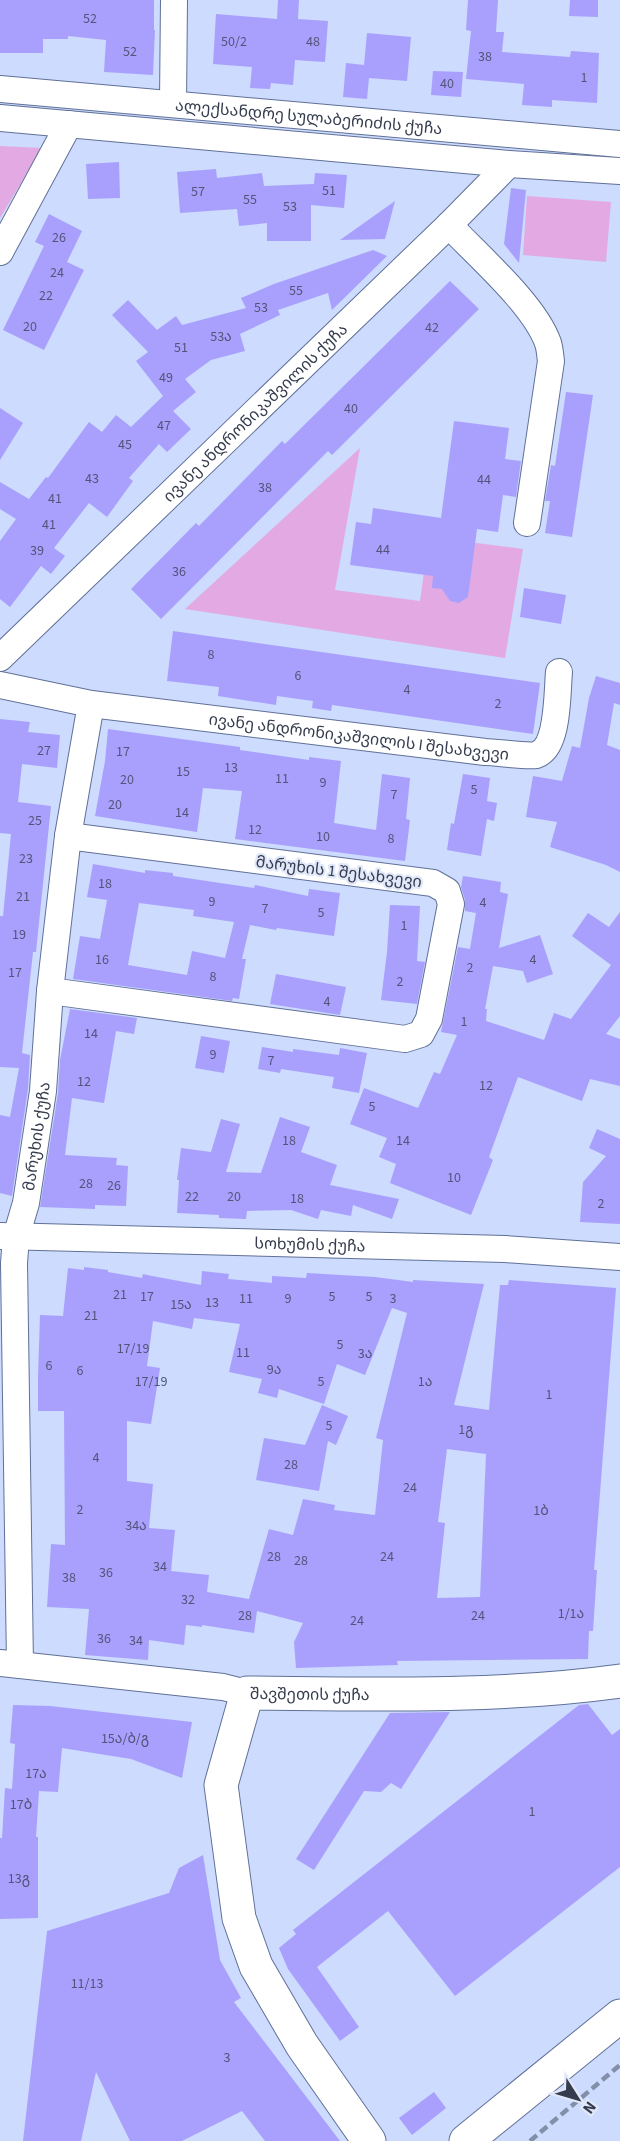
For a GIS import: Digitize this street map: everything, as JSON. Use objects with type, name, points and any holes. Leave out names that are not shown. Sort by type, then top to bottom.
[{"type":"main road","name":"შავშეთის ქუჩა","points":[[247,1692],[414,1694],[585,1686],[620,1681]]},
{"type":"main road","points":[[247,1692],[220,1785],[239,1918],[256,1966],[302,2045],[369,2141]]},
{"type":"main road","points":[[466,2141],[620,2016]]},
{"type":"street","points":[[173,103],[174,0]]},
{"type":"street","name":"ალექსანდრე სულაბერიძის ქუჩა","points":[[0,89],[620,144]]},
{"type":"street","name":"ალექსანდრე სულაბერიძის ქუჩა","points":[[0,118],[509,164],[620,171]]},
{"type":"street","points":[[0,252],[69,124]]},
{"type":"street","name":"ივანე ანდრონიკაშვილის ქუჩა","points":[[0,658],[449,225],[509,164]]},
{"type":"street","points":[[449,225],[521,300],[539,325],[548,344],[551,361],[528,523]]},
{"type":"street","name":"ივანე ანდრონიკაშვილის I შესახვევი","points":[[92,704],[485,752],[536,755],[546,749],[552,737],[558,672]]},
{"type":"street","points":[[0,685],[92,704]]},
{"type":"street","name":"მარუხის ქუჩა","points":[[10,1664],[14,1263],[8,1236],[26,1203],[43,1091],[50,991],[68,836],[92,704]]},
{"type":"street","name":"მარუხის 1 შესახვევი","points":[[50,991],[405,1040],[421,1034],[429,1019],[451,904],[447,891],[433,883],[68,836]]},
{"type":"street","name":"სოხუმის ქუჩა","points":[[8,1236],[493,1249],[620,1257]]},
{"type":"street","points":[[0,1680],[10,1664]]},
{"type":"street","name":"შავშეთის ქუჩა","points":[[10,1664],[223,1687],[247,1692]]},
{"type":"shaded area","points":[[0,146],[42,148],[0,218]]},
{"type":"shaded area","points":[[527,196],[611,202],[606,262],[523,255]]},
{"type":"shaded area","points":[[360,448],[335,590],[420,601],[429,537],[523,549],[505,658],[185,609]]},
{"type":"building","points":[[0,0],[154,0],[153,75],[104,72],[106,40],[68,36],[68,39],[43,39],[43,53],[0,53]]},
{"type":"building","points":[[278,0],[299,0],[298,19],[328,21],[325,62],[295,60],[293,85],[271,83],[270,89],[250,88],[252,67],[213,64],[216,14],[277,19]]},
{"type":"building","points":[[468,0],[498,0],[496,32],[504,32],[502,52],[570,57],[571,51],[599,53],[597,103],[552,100],[552,107],[522,105],[524,84],[466,79],[471,31],[466,30]]},
{"type":"building","points":[[570,0],[598,0],[598,17],[569,16]]},
{"type":"building","points":[[367,33],[411,37],[407,81],[369,78],[367,99],[343,97],[346,63],[364,65]]},
{"type":"building","points":[[433,71],[463,72],[461,97],[431,95]]},
{"type":"building","points":[[119,162],[120,198],[88,199],[86,164]]},
{"type":"building","points":[[216,169],[217,178],[262,173],[264,186],[314,184],[315,173],[347,175],[344,208],[311,205],[311,241],[267,241],[267,223],[239,226],[237,209],[180,213],[177,172]]},
{"type":"building","points":[[511,188],[526,190],[519,263],[504,244]]},
{"type":"building","points":[[395,201],[385,239],[340,240]]},
{"type":"building","points":[[49,214],[82,231],[67,262],[84,270],[44,350],[3,330],[44,246],[35,242]]},
{"type":"building","points":[[373,250],[387,256],[332,310],[328,293],[278,310],[280,315],[240,334],[245,351],[211,360],[185,379],[196,392],[173,411],[191,429],[167,452],[159,444],[129,478],[133,481],[107,517],[89,503],[54,548],[65,556],[51,574],[41,566],[10,607],[0,599],[0,541],[16,519],[0,509],[0,482],[29,499],[46,477],[48,478],[89,422],[102,432],[116,415],[131,427],[163,396],[136,361],[148,352],[112,315],[128,300],[157,330],[176,316],[182,325],[246,308],[241,298],[274,284]]},
{"type":"building","points":[[450,281],[479,309],[332,455],[328,451],[161,619],[131,589],[196,523],[199,526],[282,441],[285,444]]},
{"type":"building","points":[[566,392],[593,395],[572,537],[545,533],[550,501],[545,501],[551,465],[555,466]]},
{"type":"building","points":[[0,408],[23,423],[0,460]]},
{"type":"building","points":[[454,421],[509,428],[505,459],[521,461],[516,497],[503,495],[498,532],[477,529],[468,597],[459,603],[450,601],[442,589],[432,588],[433,576],[350,565],[356,522],[371,524],[373,508],[441,518]]},
{"type":"building","points":[[524,588],[566,595],[561,624],[520,617]]},
{"type":"building","points":[[173,631],[540,683],[533,734],[332,705],[331,711],[312,708],[313,701],[277,696],[276,705],[218,696],[219,687],[167,681]]},
{"type":"building","points":[[596,676],[620,683],[620,705],[614,703],[607,745],[620,750],[620,872],[606,865],[550,847],[557,822],[526,817],[533,776],[562,781],[572,746],[580,748],[589,698]]},
{"type":"building","points":[[0,719],[30,722],[28,732],[60,735],[57,768],[22,764],[18,802],[51,806],[36,952],[33,952],[22,1053],[30,1055],[28,1089],[12,1196],[0,1193],[0,1115],[10,1117],[19,1068],[0,1067],[0,916],[3,916],[11,834],[0,833]]},
{"type":"building","points":[[108,729],[240,747],[240,750],[309,760],[309,757],[341,761],[334,823],[376,830],[382,774],[410,778],[406,819],[410,820],[405,861],[235,839],[242,791],[203,788],[197,832],[95,816]]},
{"type":"building","points":[[463,774],[490,778],[487,801],[497,803],[494,821],[487,819],[481,856],[447,850]]},
{"type":"building","points":[[93,864],[145,873],[145,870],[173,873],[173,876],[254,888],[255,885],[308,896],[309,889],[340,893],[334,936],[250,925],[242,959],[246,959],[239,999],[233,998],[232,1001],[73,979],[80,936],[100,939],[107,900],[87,897]],"holes":[[[139,903],[194,910],[193,916],[234,922],[225,958],[192,951],[187,975],[128,965]]]},
{"type":"building","points":[[463,876],[501,882],[500,892],[508,894],[499,948],[540,935],[553,974],[527,983],[523,971],[493,966],[485,1009],[487,1009],[486,1021],[544,1040],[554,1013],[571,1019],[611,965],[572,936],[588,913],[609,927],[620,912],[620,1016],[606,1034],[620,1039],[620,1086],[590,1079],[582,1101],[518,1077],[489,1157],[493,1160],[471,1215],[390,1183],[396,1164],[379,1157],[387,1138],[350,1124],[364,1088],[418,1108],[434,1072],[440,1074],[457,1035],[441,1032],[458,947],[470,949],[476,913],[465,911],[465,900],[461,887]]},
{"type":"building","points":[[390,905],[420,906],[417,961],[425,962],[417,1004],[381,1000]]},
{"type":"building","points":[[276,974],[346,987],[340,1015],[270,1004]]},
{"type":"building","points":[[70,1009],[137,1018],[134,1034],[116,1031],[104,1103],[72,1098],[65,1155],[117,1158],[116,1165],[128,1166],[126,1206],[95,1205],[95,1209],[40,1207],[58,1093],[60,1060]]},
{"type":"building","points":[[201,1036],[230,1041],[224,1073],[195,1068]]},
{"type":"building","points":[[262,1047],[339,1055],[340,1048],[367,1053],[359,1093],[332,1088],[334,1077],[281,1069],[280,1073],[258,1069]]},
{"type":"building","points":[[280,1117],[310,1127],[301,1152],[337,1165],[330,1185],[399,1199],[392,1219],[353,1205],[351,1216],[321,1210],[318,1219],[291,1210],[247,1211],[246,1219],[177,1213],[179,1180],[177,1180],[181,1148],[211,1152],[221,1119],[240,1124],[226,1172],[261,1173]]},
{"type":"building","points":[[597,1129],[620,1139],[620,1224],[580,1222],[583,1182],[606,1156],[589,1148]]},
{"type":"building","points":[[84,1267],[108,1270],[108,1272],[142,1278],[143,1274],[201,1285],[202,1271],[229,1274],[228,1279],[272,1283],[272,1276],[306,1278],[307,1273],[413,1282],[413,1280],[484,1284],[454,1405],[489,1410],[500,1285],[508,1285],[509,1280],[616,1288],[594,1570],[597,1570],[593,1631],[589,1631],[588,1659],[397,1661],[398,1665],[296,1668],[294,1642],[303,1623],[257,1611],[254,1633],[202,1625],[202,1627],[186,1625],[184,1645],[149,1640],[148,1660],[85,1655],[89,1609],[47,1607],[51,1544],[65,1545],[64,1411],[38,1411],[40,1315],[63,1316],[68,1268],[84,1270]],"holes":[[[392,1308],[407,1313],[376,1438],[383,1440],[375,1515],[334,1510],[335,1505],[303,1499],[293,1535],[269,1529],[249,1599],[207,1592],[209,1575],[171,1571],[175,1530],[149,1528],[153,1484],[127,1481],[127,1421],[151,1424],[160,1368],[147,1366],[153,1321],[192,1329],[194,1318],[240,1324],[229,1372],[262,1379],[258,1393],[277,1398],[279,1389],[324,1404],[337,1364],[365,1375]],[[447,1449],[486,1454],[480,1597],[437,1598],[445,1523],[438,1522]]]},
{"type":"building","points":[[322,1405],[348,1416],[336,1445],[328,1441],[319,1491],[256,1480],[264,1438],[305,1445]]},
{"type":"building","points":[[588,1704],[612,1735],[620,1729],[620,1867],[455,1996],[388,1911],[317,1967],[359,2027],[340,2041],[288,1969],[279,1948],[296,1934],[293,1930],[579,1705]]},
{"type":"building","points":[[13,1705],[50,1706],[192,1722],[182,1778],[131,1759],[62,1748],[58,1792],[39,1791],[36,1837],[38,1837],[38,1918],[0,1919],[0,1838],[2,1838],[5,1788],[12,1789],[15,1744],[10,1743]]},
{"type":"building","points":[[450,1712],[401,1789],[391,1783],[381,1792],[364,1791],[314,1870],[296,1859],[390,1713]]},
{"type":"building","points":[[203,1855],[220,1960],[241,1998],[234,2002],[340,2141],[265,2141],[242,2111],[182,2141],[130,2141],[96,2072],[81,2141],[23,2141],[47,1931],[169,1893],[179,1868]]},
{"type":"building","points":[[434,2092],[446,2108],[412,2135],[399,2118]]},
{"type":"railway","points":[[530,2141],[620,2065]]}]
